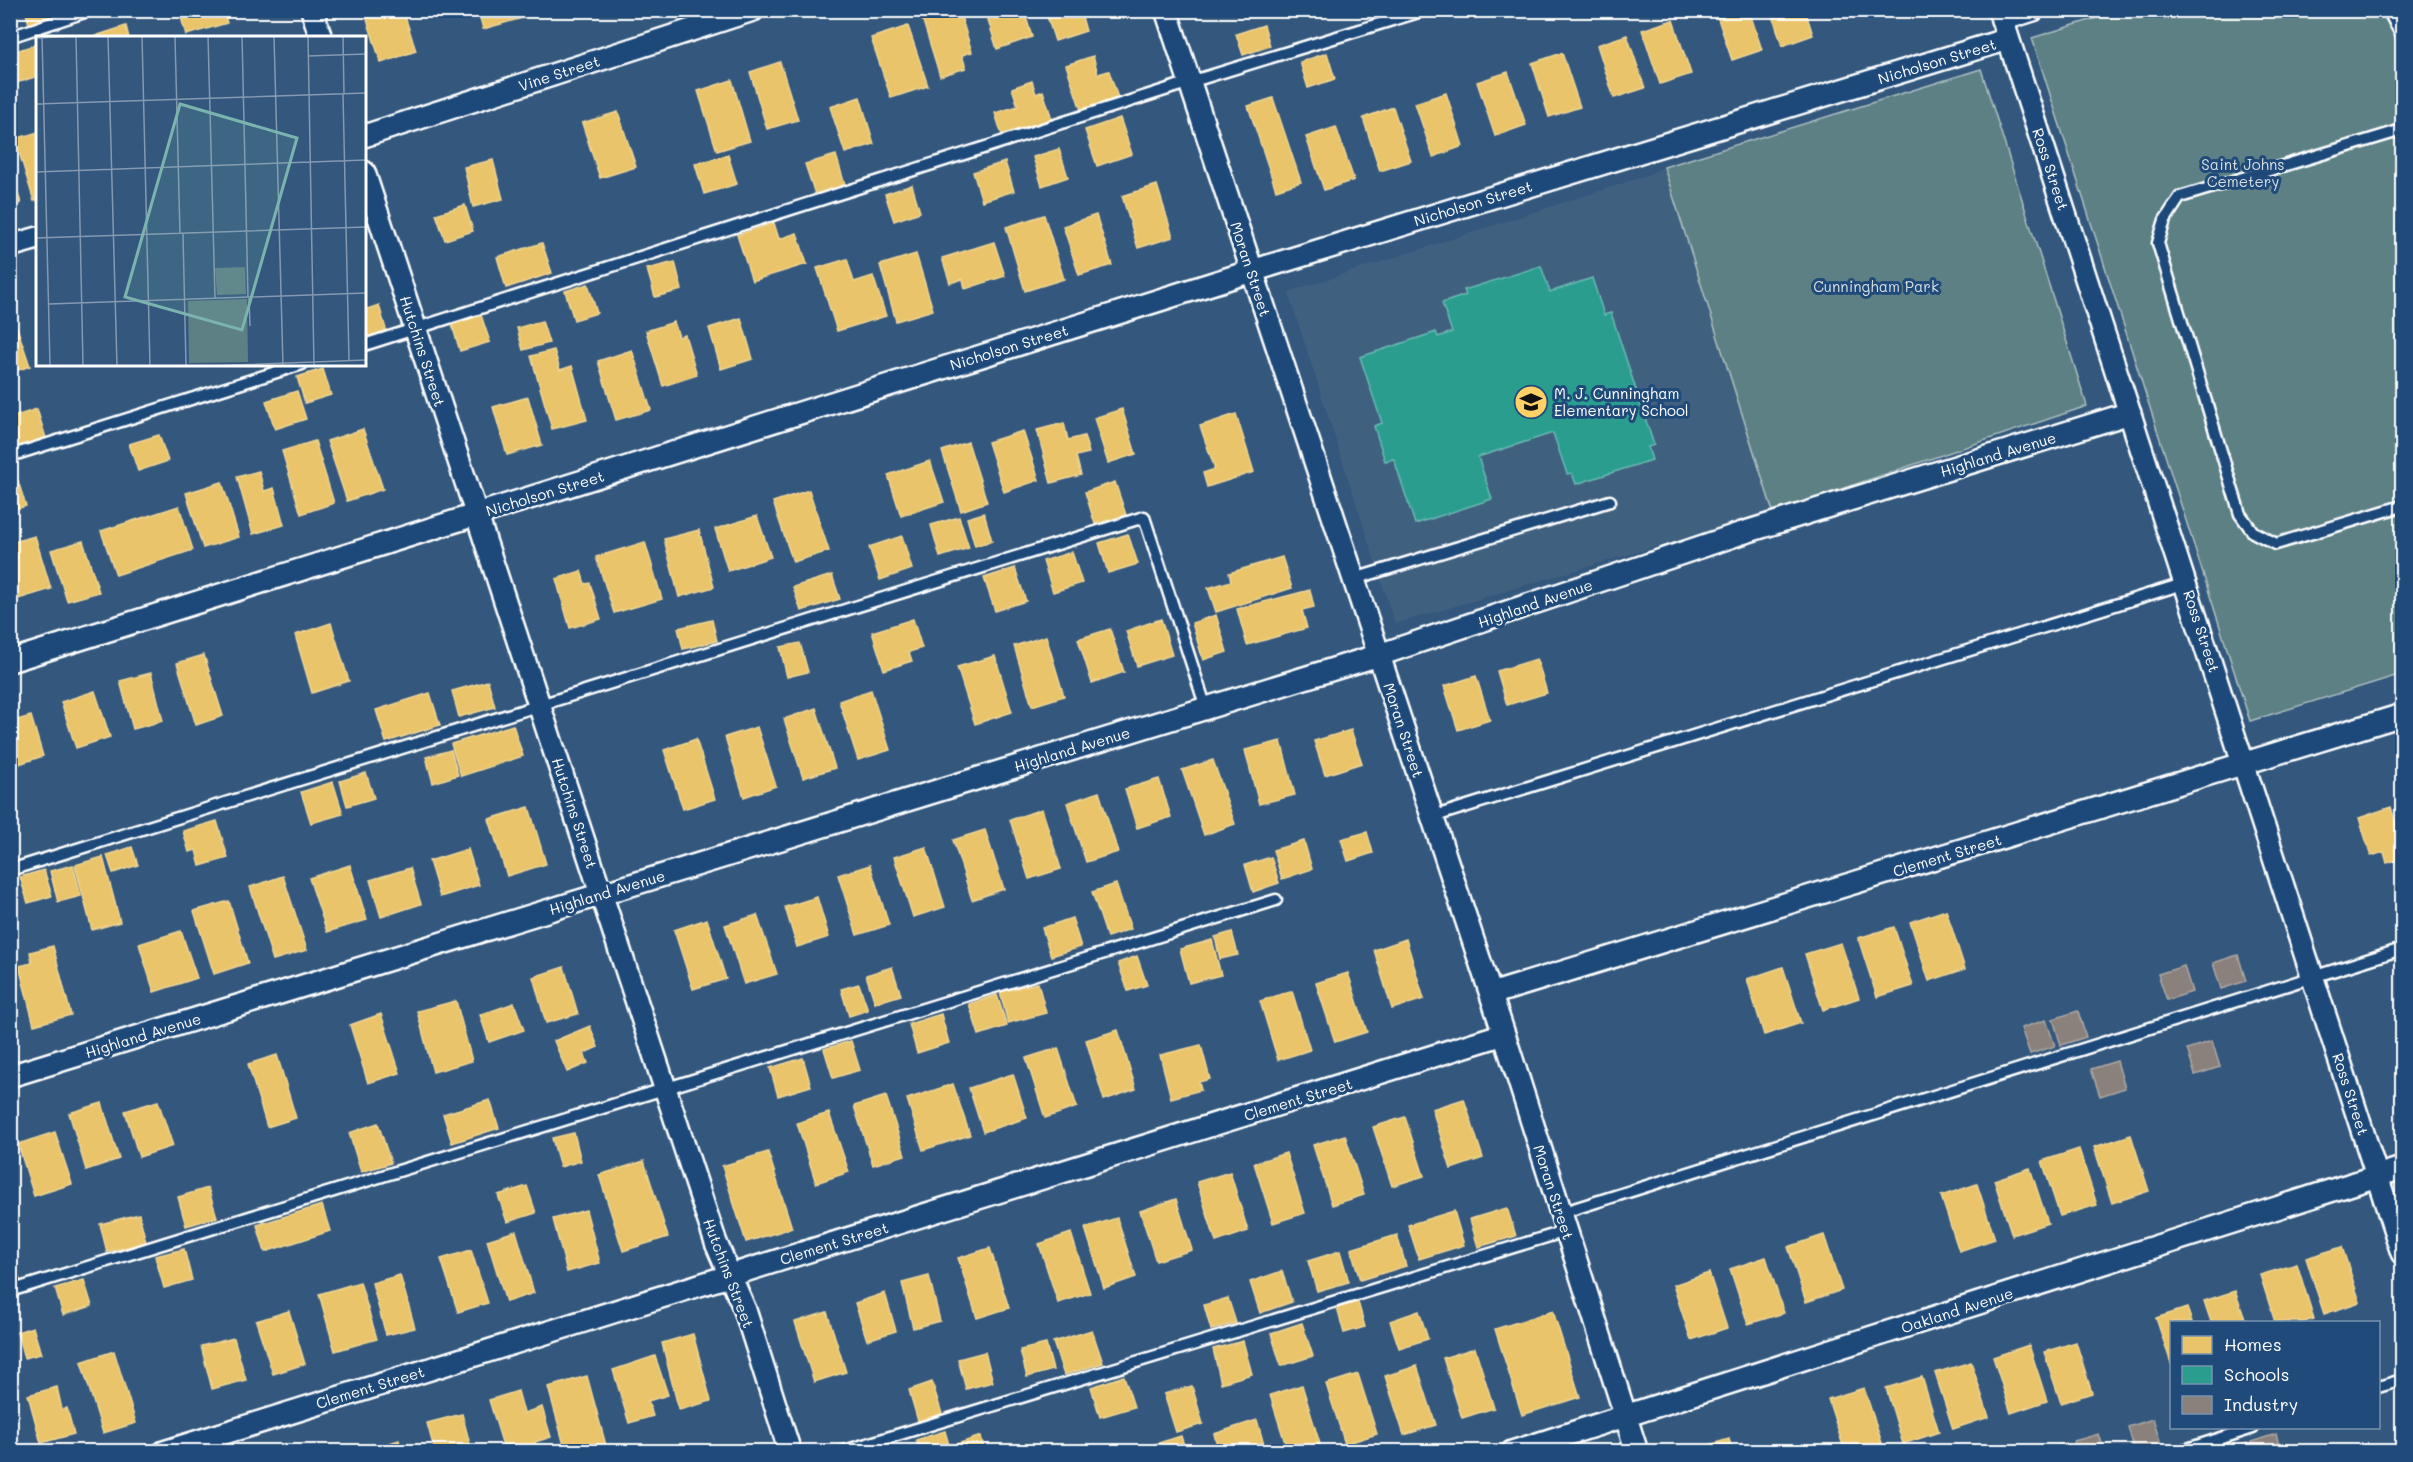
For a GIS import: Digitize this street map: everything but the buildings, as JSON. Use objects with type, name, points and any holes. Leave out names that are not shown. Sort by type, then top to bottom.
[{"type":"street","points":[[312,10],[320,36]]},
{"type":"street","name":"Vine Street","points":[[366,135],[753,10]]},
{"type":"street","name":"Moran Street","points":[[1166,10],[1491,994],[1637,1452]]},
{"type":"street","name":"Nicholson Street","points":[[10,661],[1252,271],[2003,23],[2033,10]]},
{"type":"street","name":"Ross Street","points":[[2003,23],[2403,1253]]},
{"type":"street","name":"Hutchins Street","points":[[366,178],[716,1243],[745,1310],[790,1452]]},
{"type":"street","points":[[10,246],[36,239]]},
{"type":"street","name":"Highland Avenue","points":[[10,1076],[1379,655],[1739,534],[2130,413]]},
{"type":"street","name":"Clement Street","points":[[1491,994],[2403,716]]},
{"type":"street","name":"Clement Street","points":[[164,1452],[1504,1034]]},
{"type":"street","name":"Oakland Avenue","points":[[1512,1452],[2403,1168]]},
{"type":"lane","points":[[10,37],[91,10]]},
{"type":"lane","points":[[366,344],[1190,82],[1425,10]]},
{"type":"lane","points":[[2388,10],[2403,36]]},
{"type":"lane","points":[[2403,129],[2180,197],[2165,220],[2158,243],[2240,514],[2253,532],[2276,544],[2403,506]]},
{"type":"lane","points":[[10,456],[296,366]]},
{"type":"lane","points":[[1354,579],[1610,501]]},
{"type":"lane","points":[[10,870],[1144,517],[1206,708]]},
{"type":"lane","points":[[1432,817],[2186,583]]},
{"type":"lane","points":[[10,1291],[1276,900]]},
{"type":"lane","points":[[841,1452],[1563,1222],[2403,949]]},
{"type":"lane","points":[[2380,1387],[2403,1380]]},
{"type":"lane","points":[[2178,1452],[2250,1429]]},
{"type":"shaded area","name":"M. J. Cunningham Elementary School","points":[[1664,167],[1773,512],[1395,624],[1288,292],[1642,177]]},
{"type":"green space","name":"Saint Johns Cemetery","points":[[2119,11],[2402,11],[2402,674],[2250,721],[2032,38]]},
{"type":"green space","name":"Cunningham Park","points":[[1981,69],[2087,406],[1773,512],[1664,167]]},
{"type":"place","name":"M. J. Cunningham Elementary School","points":[[1531,402]]}]
